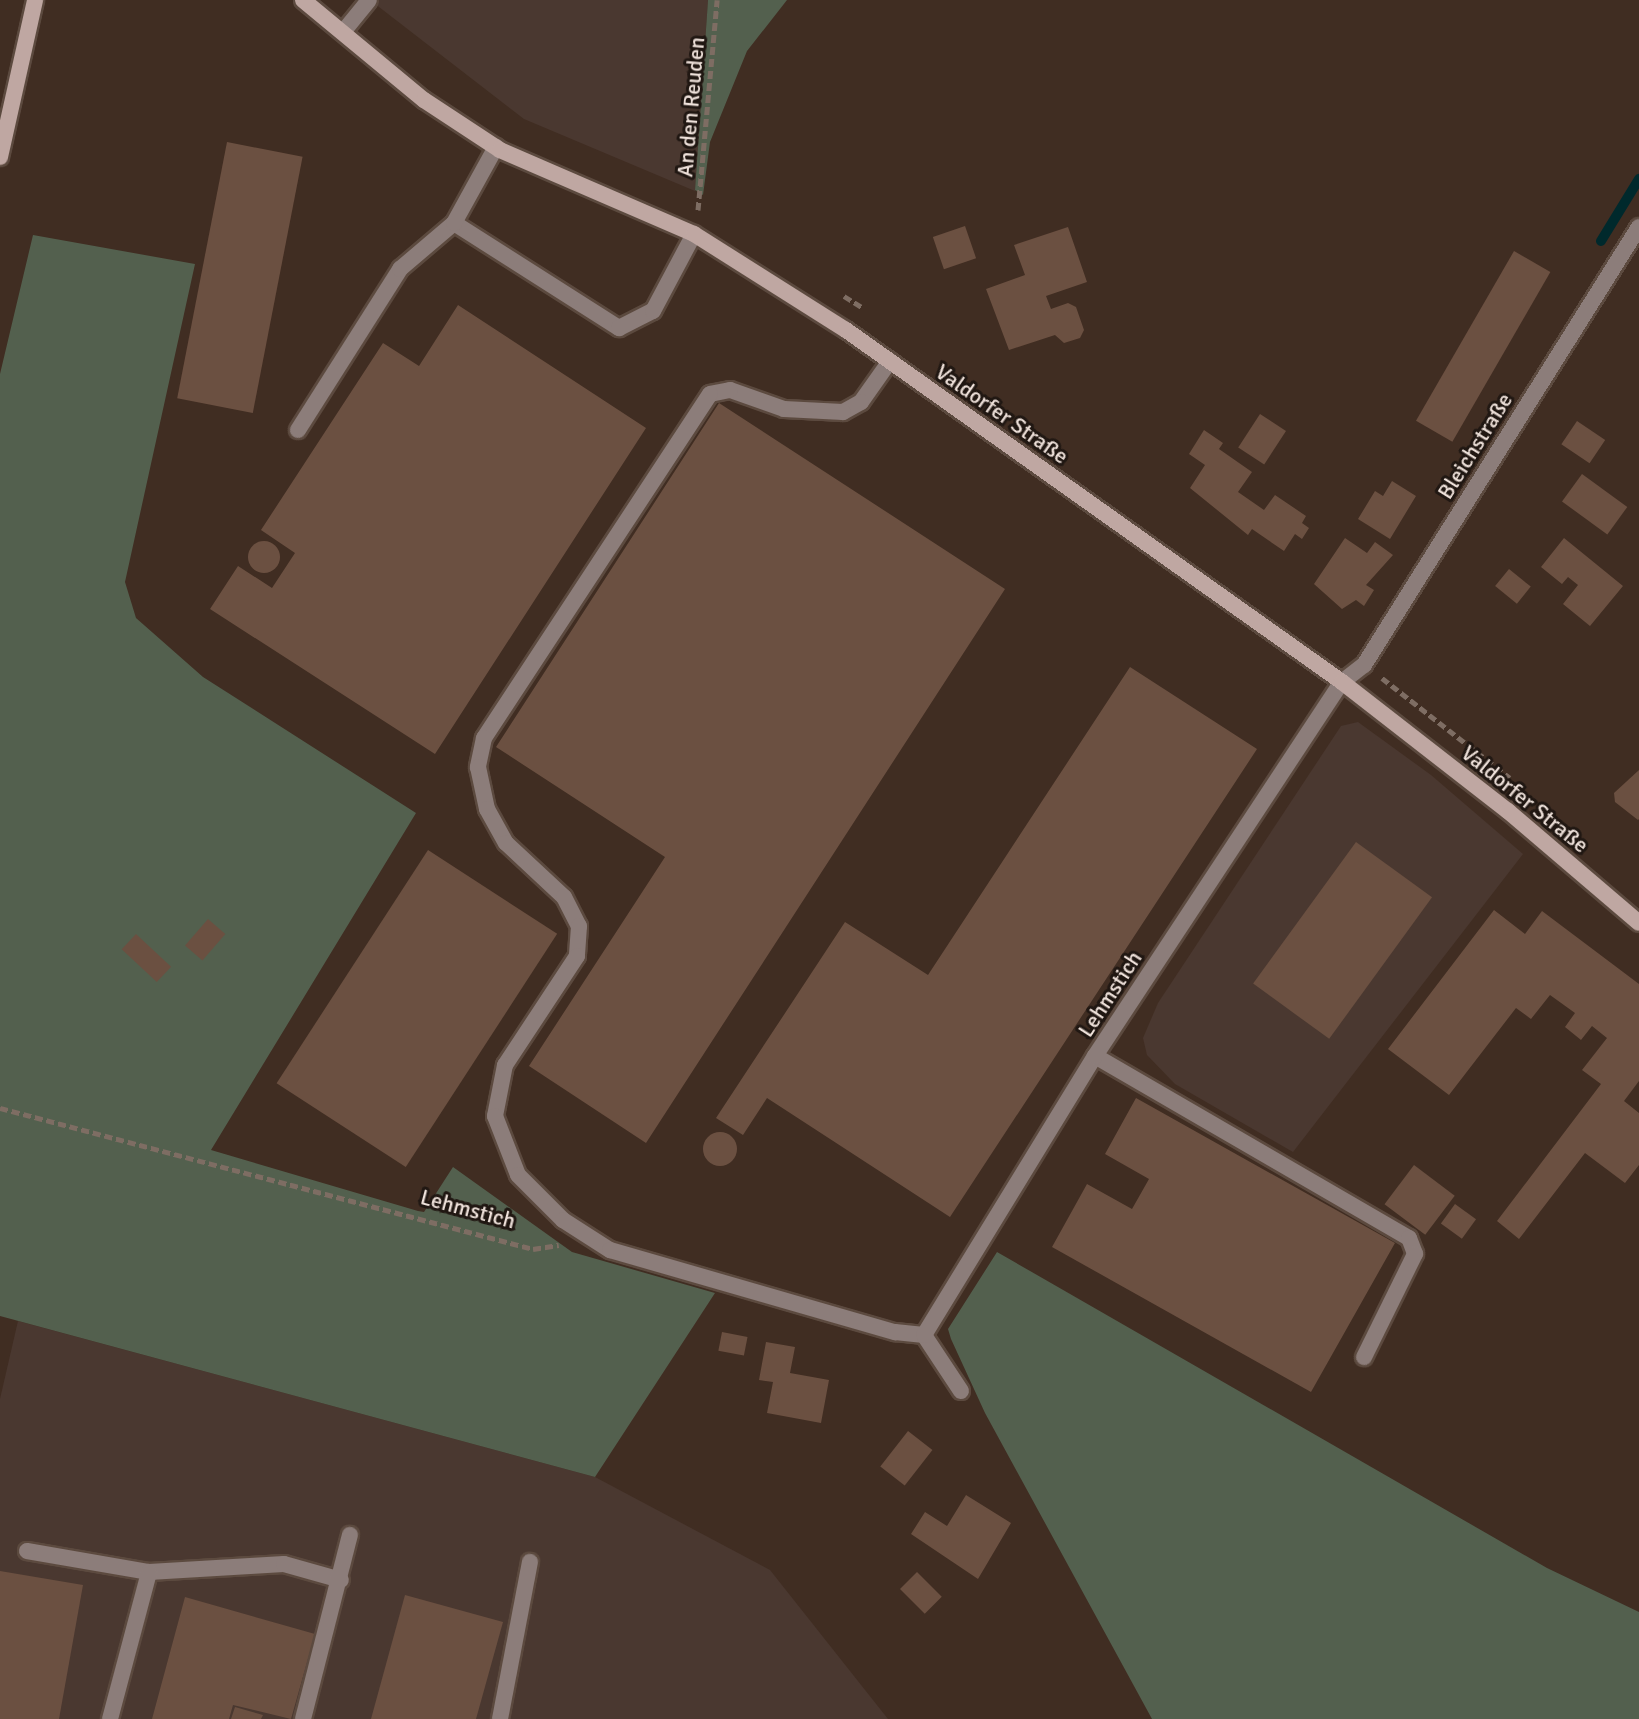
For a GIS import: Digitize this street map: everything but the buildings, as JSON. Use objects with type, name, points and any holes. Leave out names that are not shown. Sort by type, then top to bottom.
[{"type":"street","points":[[0,157],[35,0]]},
{"type":"street","name":"Valdorfer Straße","points":[[303,0],[424,100],[496,147],[694,234],[890,361],[1342,682],[1508,811],[1639,923]]},
{"type":"street","points":[[343,32],[369,0]]},
{"type":"street","points":[[298,430],[400,269],[454,223],[496,147]]},
{"type":"street","points":[[454,223],[619,328],[653,311],[694,234]]},
{"type":"street","name":"Bleichstraße","points":[[1342,682],[1364,665],[1639,227]]},
{"type":"street","points":[[890,361],[861,402],[843,412],[784,409],[730,390],[710,394],[484,738],[478,767],[487,809],[506,843],[564,897],[579,926],[577,956],[505,1065],[495,1116],[518,1175],[563,1220],[610,1250],[895,1332],[924,1335],[961,1391]]},
{"type":"street","name":"Lehmstich","points":[[924,1335],[1095,1056],[1342,682]]},
{"type":"street","points":[[1095,1056],[1409,1238],[1415,1254],[1364,1357]]},
{"type":"street","points":[[303,1719],[341,1580],[350,1535]]},
{"type":"street","points":[[27,1551],[149,1572],[284,1564],[341,1580]]},
{"type":"street","points":[[500,1719],[530,1562]]},
{"type":"street","points":[[110,1719],[149,1572]]},
{"type":"path","name":"An den Reuden","points":[[698,216],[717,0]]},
{"type":"path","name":"Lehmstich","points":[[0,1108],[533,1249],[564,1244]]},
{"type":"shaded area","points":[[370,0],[708,0],[695,191],[524,119]]},
{"type":"shaded area","points":[[1358,722],[1431,775],[1523,854],[1293,1152],[1175,1084],[1147,1055],[1143,1038],[1158,1003],[1341,726]]},
{"type":"shaded area","points":[[18,1321],[595,1477],[770,1570],[888,1719],[0,1719],[0,1399]]},
{"type":"green space","points":[[708,0],[787,0],[747,51],[710,142],[703,195],[695,190]]},
{"type":"green space","points":[[33,235],[195,264],[125,582],[136,618],[203,677],[416,813],[211,1150],[424,1212],[453,1167],[572,1252],[715,1293],[595,1477],[0,1316],[0,374]]},
{"type":"green space","points":[[997,1252],[1547,1568],[1639,1612],[1639,1719],[1152,1719],[985,1413],[951,1339],[948,1329]]},
{"type":"waterway","points":[[1601,241],[1639,179]]}]
